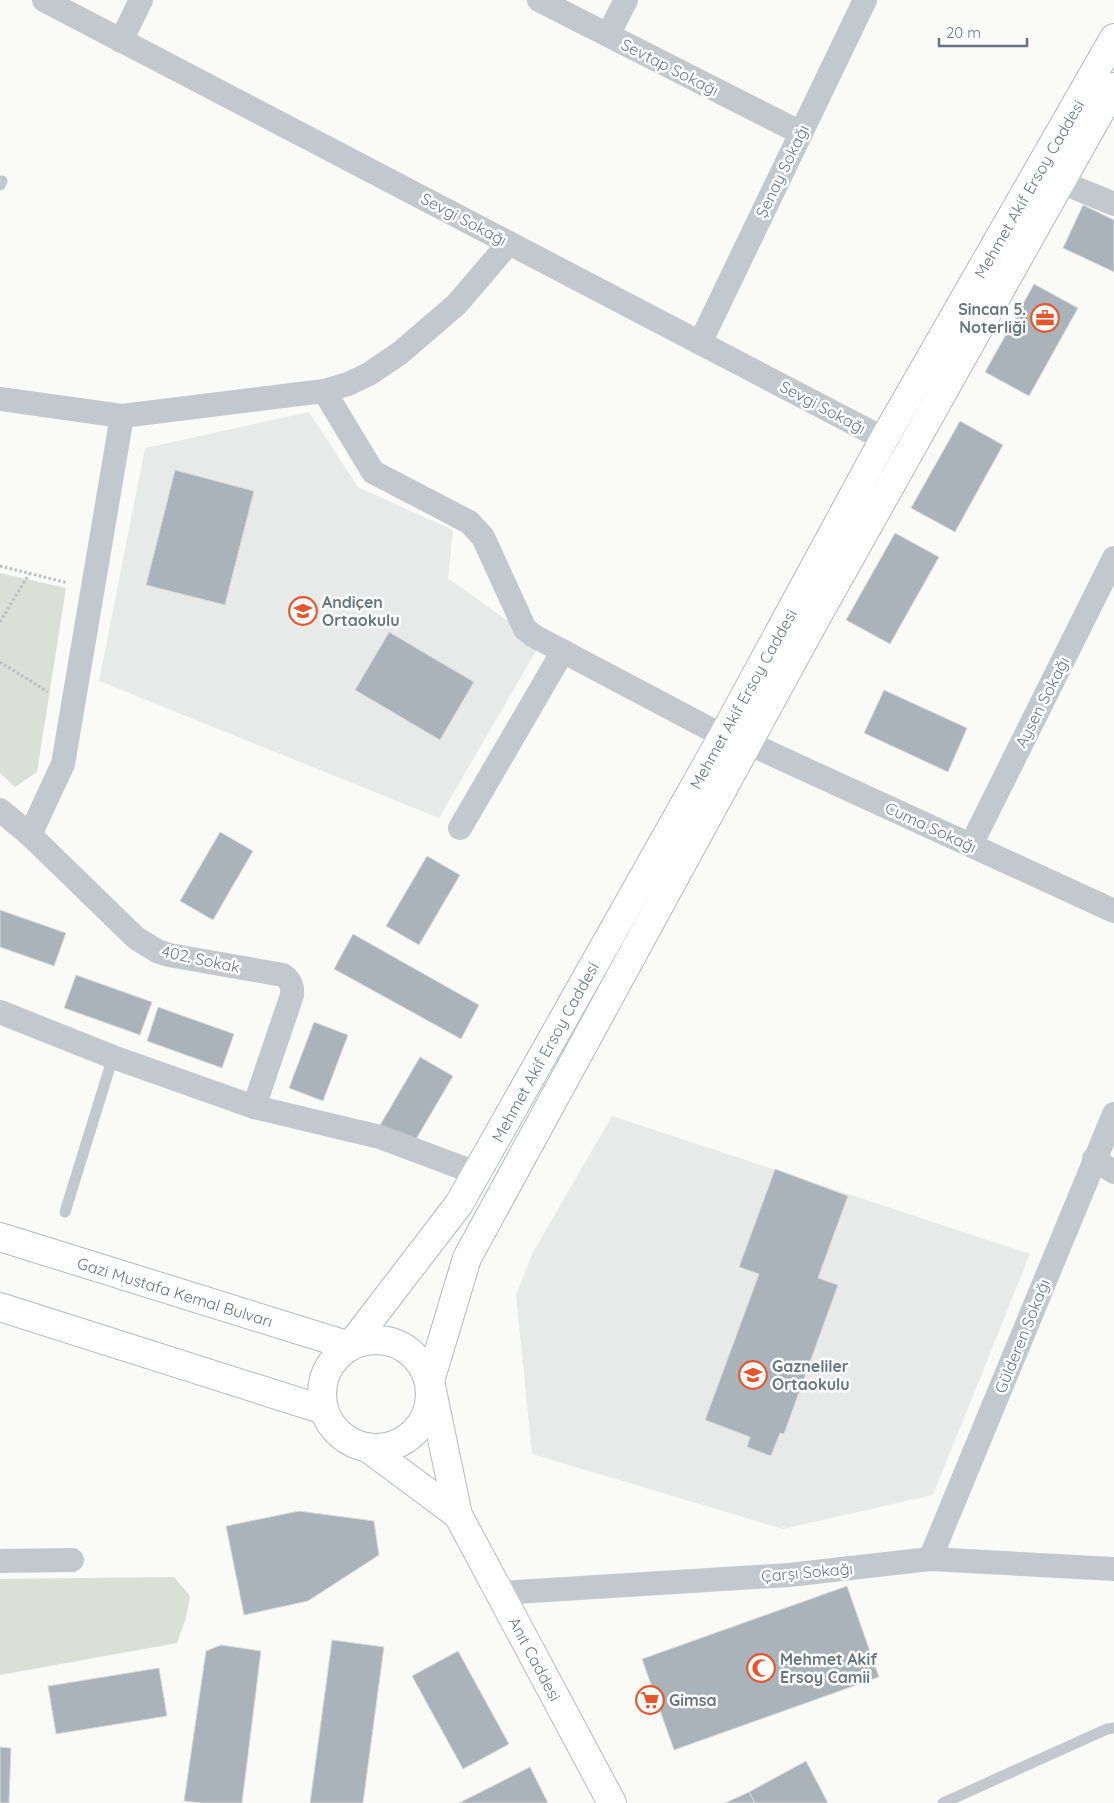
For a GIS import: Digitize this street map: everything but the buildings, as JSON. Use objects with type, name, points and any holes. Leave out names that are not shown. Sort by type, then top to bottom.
[{"type":"main road","name":"Mehmet Akif Ersoy Caddesi","points":[[430,1381],[467,1258],[736,740],[884,439],[1114,38]]},
{"type":"main road","name":"Mehmet Akif Ersoy Caddesi","points":[[350,1346],[459,1204],[736,740],[810,628],[1114,87]]},
{"type":"main road","name":"Gazi Mustafa Kemal Bulvarı","points":[[0,1237],[350,1346]]},
{"type":"main road","points":[[0,1307],[324,1410]]},
{"type":"main road","points":[[430,1381],[431,1399],[426,1416],[416,1431],[402,1442],[385,1448],[368,1448],[353,1444],[340,1435],[330,1424],[324,1410],[321,1391],[326,1373],[336,1357],[350,1346],[366,1340],[383,1339],[399,1344],[412,1353],[423,1366],[430,1381],[458,1515]]},
{"type":"main road","points":[[368,1448],[458,1515]]},
{"type":"main road","name":"Anıt Caddesi","points":[[458,1515],[612,1803]]},
{"type":"street","name":"Sevgi Sokağı","points":[[44,0],[884,439]]},
{"type":"street","points":[[121,41],[141,0]]},
{"type":"street","name":"Sevtap Sokağı","points":[[540,0],[801,134]]},
{"type":"street","points":[[608,35],[626,0]]},
{"type":"street","name":"Şenay Sokağı","points":[[700,343],[865,0]]},
{"type":"street","points":[[1061,182],[1114,204]]},
{"type":"street","points":[[0,399],[122,416],[324,391],[348,384],[369,374],[400,353],[457,304],[509,243]]},
{"type":"street","name":"Cuma Sokağı","points":[[324,391],[373,472],[468,522],[478,530],[483,537],[525,629],[563,651],[736,740],[1114,911]]},
{"type":"street","points":[[30,835],[63,764],[122,416]]},
{"type":"street","name":"Aysen Sokağı","points":[[971,845],[1114,558]]},
{"type":"street","points":[[460,828],[563,651]]},
{"type":"street","name":"402. Sokak","points":[[0,810],[30,835],[136,938],[147,946],[169,955],[282,975],[288,978],[292,986],[292,995],[254,1107]]},
{"type":"street","points":[[0,1012],[113,1057],[254,1107],[380,1137],[476,1173]]},
{"type":"street","name":"Gülderen Sokağı","points":[[930,1559],[1114,1114]]},
{"type":"street","points":[[1094,1159],[1114,1172]]},
{"type":"street","name":"Çarşı Sokağı","points":[[500,1593],[789,1575],[930,1559],[1114,1569]]},
{"type":"street","points":[[0,1561],[72,1560]]},
{"type":"lane","points":[[64,1212],[113,1057]]},
{"type":"lane","points":[[943,1803],[1107,1729],[1114,1728]]},
{"type":"path","points":[[0,566],[93,589]]},
{"type":"path","points":[[0,622],[30,574]]},
{"type":"path","points":[[0,662],[73,707]]},
{"type":"shaded area","name":"Andiçen Ortaokulu","points":[[309,412],[358,487],[453,530],[448,578],[540,644],[439,818],[99,681],[145,448]]},
{"type":"shaded area","points":[[0,573],[66,588],[37,772],[15,787],[0,773]]},
{"type":"shaded area","name":"Gazneliler Ortaokulu","points":[[612,1116],[1030,1254],[933,1495],[783,1529],[532,1454],[516,1295],[532,1254]]},
{"type":"shaded area","points":[[174,1577],[190,1596],[186,1618],[177,1643],[0,1675],[0,1579]]},
{"type":"place","name":"Sincan 5. Noterliği","points":[[1045,318]]},
{"type":"place","name":"Andiçen Ortaokulu","points":[[303,611]]},
{"type":"place","name":"Gazneliler Ortaokulu","points":[[753,1375]]},
{"type":"place","name":"Mehmet Akif Ersoy Camii","points":[[761,1668]]},
{"type":"place","name":"Gimsa","points":[[650,1700]]}]
